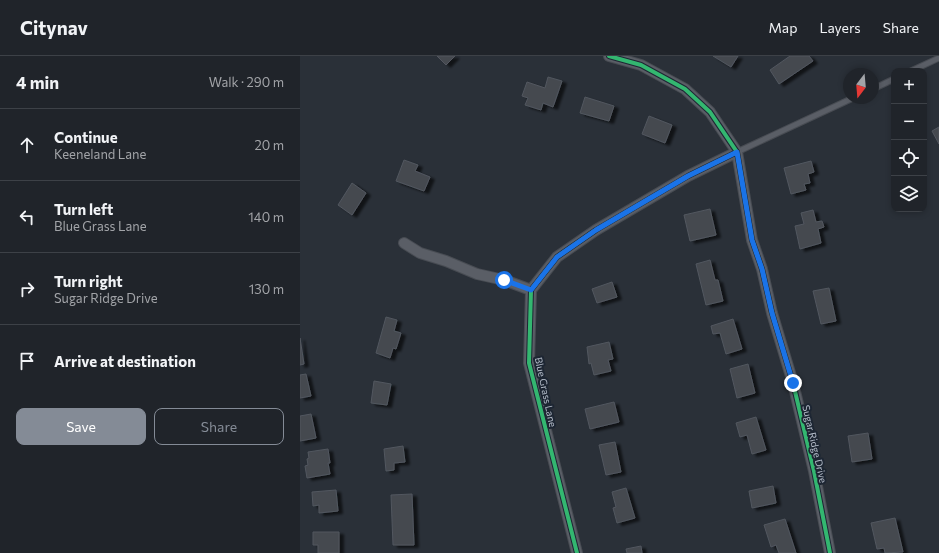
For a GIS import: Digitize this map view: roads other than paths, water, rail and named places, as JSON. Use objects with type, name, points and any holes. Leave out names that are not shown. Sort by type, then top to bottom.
[{"type":"street","points":[[404,243],[420,253],[446,261],[477,274],[504,280],[531,290],[557,257],[596,230],[688,176],[737,152],[710,112],[685,89],[641,65],[609,56]]},
{"type":"street","name":"Sugar Ridge Drive","points":[[737,152],[752,240],[762,269],[772,313],[793,383],[814,471],[830,553]]},
{"type":"street","name":"Blue Grass Lane","points":[[531,290],[529,363],[577,553]]},
{"type":"lane","points":[[917,68],[939,58]]},
{"type":"lane","points":[[879,86],[891,80]]},
{"type":"lane","points":[[737,152],[843,103]]}]
